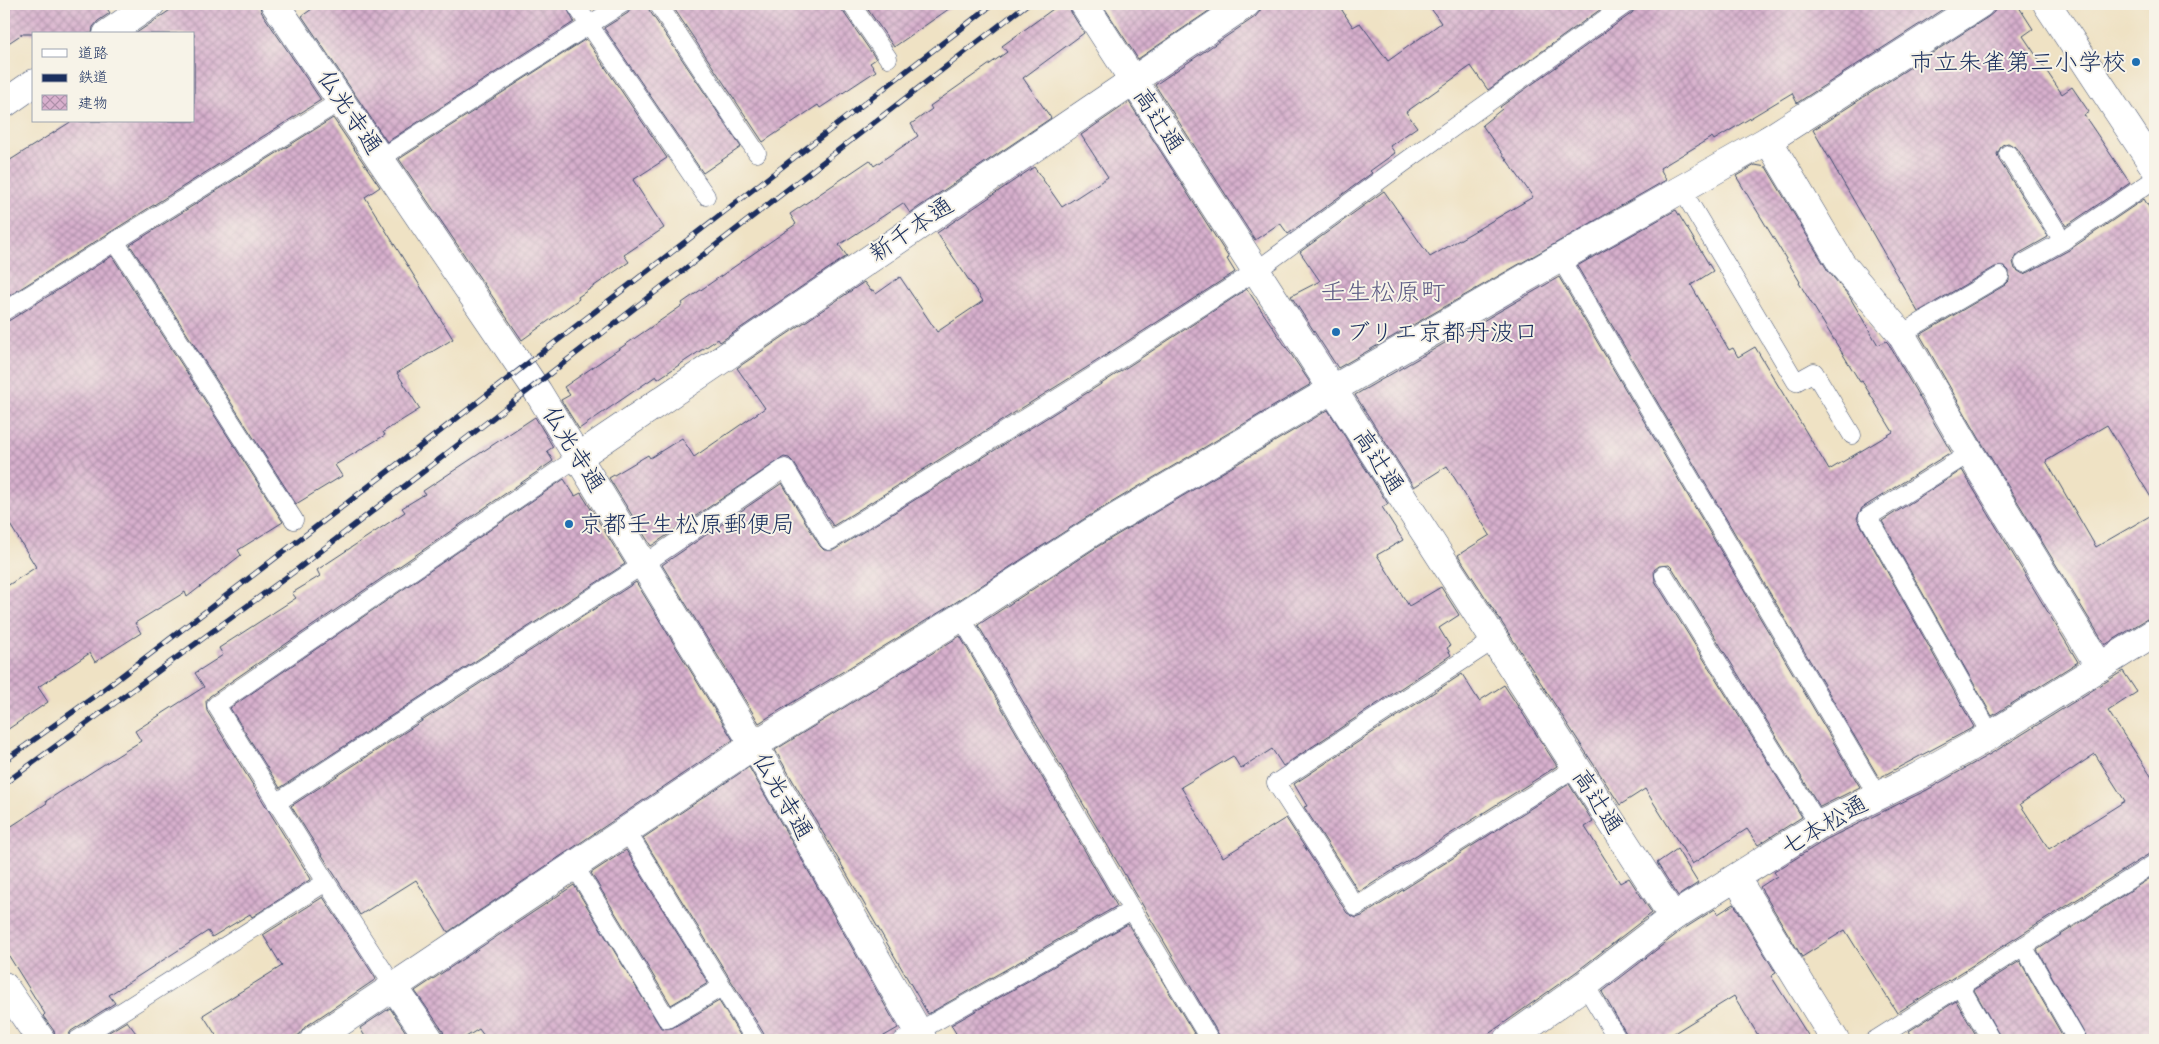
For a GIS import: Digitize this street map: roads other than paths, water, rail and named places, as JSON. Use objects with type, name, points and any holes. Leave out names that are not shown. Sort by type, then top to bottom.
[{"type":"street","points":[[110,32],[151,4]]},
{"type":"street","name":"仏光寺通","points":[[275,4],[502,336],[578,457],[754,744],[914,1037]]},
{"type":"street","name":"高辻通","points":[[1084,4],[1673,917]]},
{"type":"street","name":"新千本通","points":[[578,457],[1246,4]]},
{"type":"street","points":[[314,1040],[754,744],[961,618],[1092,532],[1333,389],[1768,140],[1980,4]]},
{"type":"street","points":[[2047,4],[2155,168]]},
{"type":"street","points":[[4,104],[32,84]]},
{"type":"street","points":[[1768,140],[1842,263],[1901,334],[1970,453],[2100,667]]},
{"type":"street","name":"七本松通","points":[[1525,1036],[1585,985],[1673,917],[1818,825],[1919,776],[1991,735],[2155,632]]},
{"type":"street","points":[[1736,878],[1835,1040]]},
{"type":"street","points":[[4,986],[41,1040]]},
{"type":"street","points":[[394,987],[430,1040]]},
{"type":"lane","points":[[575,4],[706,196]]},
{"type":"lane","points":[[381,158],[622,4]]},
{"type":"lane","points":[[658,4],[757,154]]},
{"type":"lane","points":[[851,4],[888,58]]},
{"type":"lane","points":[[276,803],[644,564],[786,468],[829,541],[1092,377],[1256,271],[1626,4]]},
{"type":"lane","points":[[4,311],[342,100]]},
{"type":"lane","points":[[2008,154],[2063,241]]},
{"type":"lane","points":[[2024,263],[2063,241],[2155,179]]},
{"type":"lane","points":[[1682,190],[1796,382],[1814,372],[1852,435]]},
{"type":"lane","points":[[115,241],[294,520]]},
{"type":"lane","points":[[1560,258],[1877,795]]},
{"type":"lane","points":[[1901,334],[2000,276]]},
{"type":"lane","points":[[1970,453],[1868,517],[1991,735]]},
{"type":"lane","points":[[394,987],[276,803],[216,705],[578,457]]},
{"type":"lane","points":[[1664,575],[1818,825]]},
{"type":"lane","points":[[961,618],[1210,1040]]},
{"type":"lane","points":[[1494,640],[1276,783],[1356,907],[1576,767]]},
{"type":"lane","points":[[626,830],[755,1040]]},
{"type":"lane","points":[[1875,1040],[2155,862]]},
{"type":"lane","points":[[574,865],[667,1019],[722,987]]},
{"type":"lane","points":[[77,1040],[326,882]]},
{"type":"lane","points":[[914,1037],[1132,910]]},
{"type":"lane","points":[[2023,946],[2076,1040]]},
{"type":"lane","points":[[1585,985],[1618,1040]]},
{"type":"lane","points":[[1960,986],[1991,1040]]},
{"type":"railway","points":[[4,761],[98,694],[993,4]]},
{"type":"railway","points":[[4,784],[299,568],[1027,4]]},
{"type":"place","name":"市立朱雀第三小学校","points":[[2136,62]]},
{"type":"place","name":"ブリエ京都丹波口","points":[[1336,332]]},
{"type":"place","name":"京都壬生松原郵便局","points":[[569,524]]},
{"type":"district","name":"壬生松原町","points":[[1383,291]]}]
